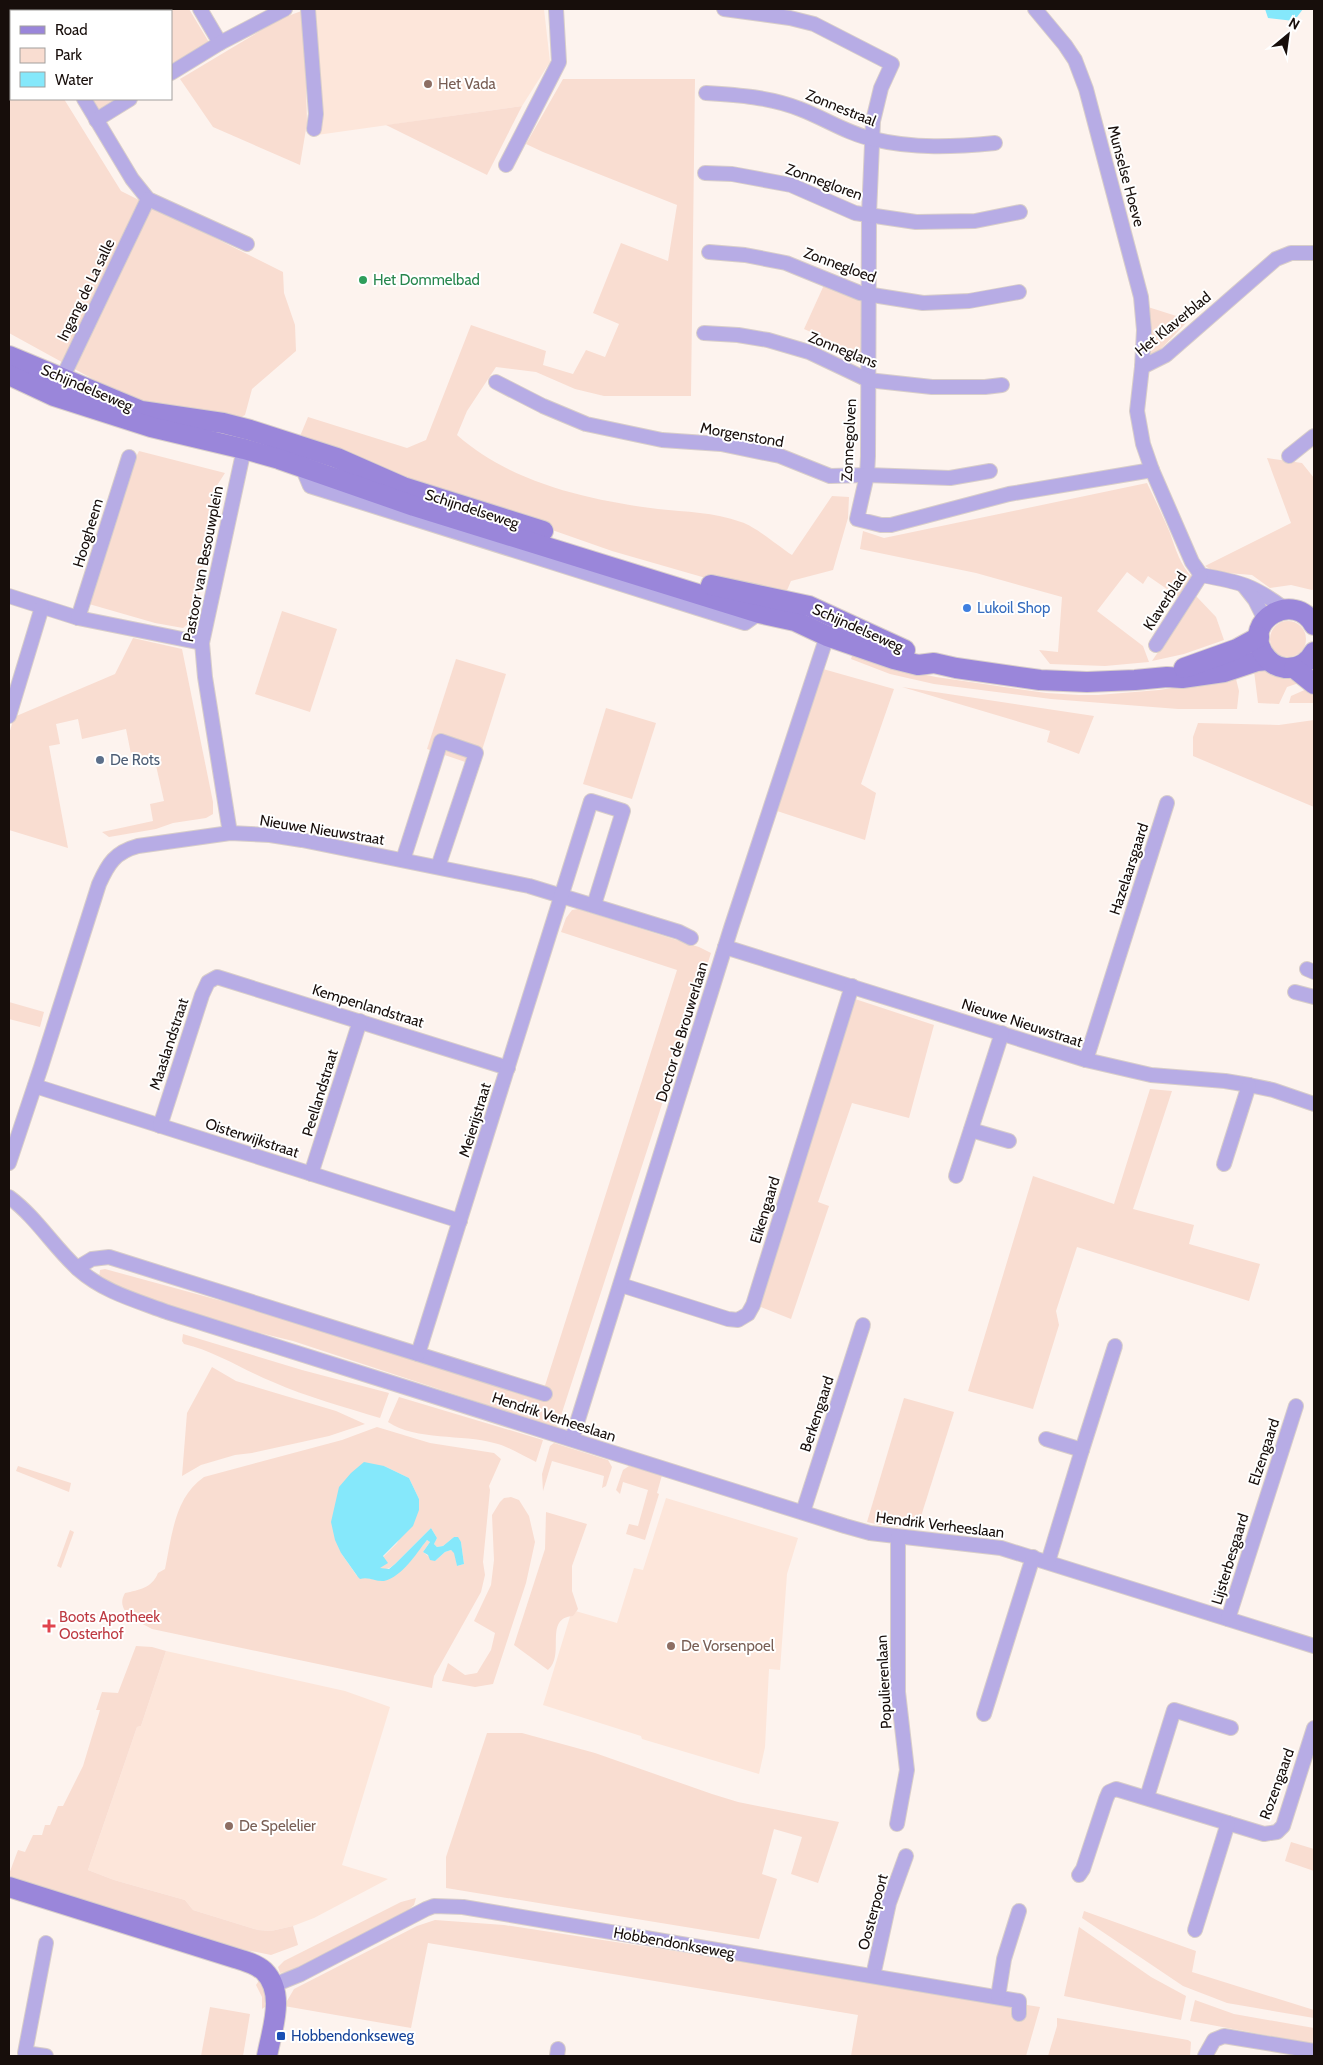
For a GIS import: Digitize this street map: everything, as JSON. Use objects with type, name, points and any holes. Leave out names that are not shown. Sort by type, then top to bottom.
[{"type":"main road","name":"Schijndelseweg","points":[[9,356],[58,387],[150,428],[244,449],[414,506],[759,614],[794,621],[827,636],[894,659],[918,665],[934,663],[1040,680],[1087,682],[1167,677],[1182,678],[1224,672],[1257,661],[1268,660]]},
{"type":"main road","name":"Schijndelseweg","points":[[9,374],[141,411],[223,423],[268,435],[337,458],[402,487],[714,586],[808,606],[898,648],[920,654],[934,663]]},
{"type":"main road","name":"Schijndelseweg","points":[[1167,677],[1176,670],[1237,649],[1262,629],[1271,614],[1285,609]]},
{"type":"main road","points":[[1285,609],[1293,610],[1312,619]]},
{"type":"main road","points":[[827,636],[834,627],[848,632],[859,629]]},
{"type":"main road","points":[[1262,629],[1261,650],[1268,660],[1280,667],[1294,668],[1306,662],[1314,653]]},
{"type":"main road","points":[[1294,668],[1314,684]]},
{"type":"main road","points":[[9,1888],[244,1961],[269,1978],[275,2010],[267,2056]]},
{"type":"street","points":[[200,9],[220,43]]},
{"type":"street","points":[[172,72],[220,43],[286,9]]},
{"type":"street","points":[[308,9],[316,114],[314,129]]},
{"type":"street","points":[[506,165],[559,62],[556,9]]},
{"type":"street","name":"Zonnegolven","points":[[724,9],[790,18],[814,24],[892,64],[881,88],[873,121],[869,214],[867,475],[857,519],[880,525],[890,525],[1009,494],[1152,470]]},
{"type":"street","name":"Munselse Hoeve","points":[[1035,9],[1070,53],[1086,89],[1141,297],[1144,330],[1142,367]]},
{"type":"street","name":"Zonnestraal","points":[[706,93],[752,96],[798,108],[872,139],[916,146],[958,147],[995,143]]},
{"type":"street","points":[[85,100],[132,179],[148,199],[246,244]]},
{"type":"street","points":[[96,120],[128,100]]},
{"type":"street","name":"Zonnegloren","points":[[706,173],[732,174],[791,185],[855,213],[916,222],[975,221],[1020,212]]},
{"type":"street","name":"Ingang de La salle","points":[[58,387],[148,199]]},
{"type":"street","name":"Zonnegloed","points":[[709,252],[744,255],[786,263],[860,293],[923,303],[969,301],[1019,292]]},
{"type":"street","name":"Het Klaverblad","points":[[1201,575],[1192,562],[1152,470],[1143,444],[1136,410],[1142,367],[1166,355],[1276,259],[1291,253],[1314,254]]},
{"type":"street","name":"Zonneglans","points":[[704,333],[738,335],[768,340],[809,352],[868,380],[932,387],[985,387],[1002,385]]},
{"type":"street","name":"Morgenstond","points":[[496,382],[543,406],[586,424],[662,440],[721,444],[780,456],[830,476],[867,475],[950,478],[990,471]]},
{"type":"street","points":[[1288,456],[1314,436]]},
{"type":"street","name":"Pastoor van Besouwplein","points":[[230,833],[205,677],[202,643],[244,449]]},
{"type":"street","name":"Hoogheem","points":[[78,618],[129,457]]},
{"type":"street","points":[[1201,575],[1240,582],[1265,594],[1285,609]]},
{"type":"street","name":"Klaverblad","points":[[1156,645],[1201,575]]},
{"type":"street","points":[[1240,582],[1255,600],[1262,629]]},
{"type":"street","points":[[9,596],[78,618],[202,643]]},
{"type":"street","points":[[9,716],[42,607]]},
{"type":"street","name":"Doctor de Brouwerlaan","points":[[572,1440],[725,947],[827,636]]},
{"type":"street","points":[[403,860],[441,741],[476,753],[438,867]]},
{"type":"street","name":"Meierijstraat","points":[[418,1354],[591,800],[623,811],[594,906]]},
{"type":"street","name":"Hazelaarsgaard","points":[[1086,1060],[1167,803]]},
{"type":"street","name":"Nieuwe Nieuwstraat","points":[[9,1163],[99,884],[107,866],[124,850],[138,846],[230,833],[294,838],[562,894],[594,906],[679,932],[690,938]]},
{"type":"street","name":"Nieuwe Nieuwstraat","points":[[725,947],[1086,1060],[1151,1075],[1226,1081],[1249,1085],[1273,1090],[1314,1104]]},
{"type":"street","name":"Kempenlandstraat","points":[[217,977],[508,1068]]},
{"type":"street","name":"Maaslandstraat","points":[[160,1126],[202,995],[208,982],[217,977]]},
{"type":"street","name":"Eikengaard","points":[[620,1285],[728,1319],[738,1320],[748,1314],[753,1304],[852,986]]},
{"type":"street","points":[[1294,992],[1314,997]]},
{"type":"street","name":"Peellandstraat","points":[[311,1174],[360,1021]]},
{"type":"street","points":[[956,1176],[1002,1033]]},
{"type":"street","points":[[1224,1164],[1249,1085]]},
{"type":"street","name":"Oisterwijkstraat","points":[[35,1086],[460,1221]]},
{"type":"street","points":[[971,1130],[1010,1141]]},
{"type":"street","name":"Hendrik Verheeslaan","points":[[9,1197],[21,1206],[77,1268],[94,1282],[114,1293],[572,1440],[870,1533],[1001,1548],[1314,1646]]},
{"type":"street","name":"Hendrik Verheeslaan","points":[[77,1268],[92,1259],[109,1257],[545,1394]]},
{"type":"street","name":"Berkengaard","points":[[803,1512],[863,1325]]},
{"type":"street","points":[[1048,1562],[1114,1346]]},
{"type":"street","name":"Elzengaard","points":[[1262,1508],[1296,1406]]},
{"type":"street","points":[[1046,1438],[1082,1450]]},
{"type":"street","name":"Lijsterbesgaard","points":[[1228,1619],[1262,1508]]},
{"type":"street","name":"Populierenlaan","points":[[897,1824],[907,1770],[898,1692],[898,1537]]},
{"type":"street","points":[[984,1714],[1033,1557]]},
{"type":"street","points":[[1147,1797],[1174,1710],[1230,1728]]},
{"type":"street","name":"Rozengaard","points":[[1080,1875],[1110,1792],[1116,1789],[1264,1834],[1277,1832],[1283,1826],[1314,1728]]},
{"type":"street","points":[[1195,1930],[1228,1823]]},
{"type":"street","name":"Oosterpoort","points":[[873,1976],[889,1903],[906,1856]]},
{"type":"street","name":"Hobbendonkseweg","points":[[269,1978],[301,1974],[434,1906],[463,1907],[1019,2001],[1019,2014]]},
{"type":"street","points":[[998,1997],[1004,1959],[1020,1911]]},
{"type":"street","points":[[46,1943],[25,2053],[46,2056]]},
{"type":"street","points":[[1205,2056],[1214,2040],[1224,2036],[1314,2051]]},
{"type":"shaded area","name":"Het Vada","points":[[312,9],[544,9],[550,62],[522,106],[317,135]]},
{"type":"shaded area","name":"De Vorsenpoel","points":[[666,1498],[798,1538],[787,1574],[780,1670],[769,1669],[765,1747],[759,1774],[642,1739],[641,1736],[543,1705],[572,1610],[617,1623],[634,1568],[643,1570]]},
{"type":"shaded area","name":"De Spelelier","points":[[166,1651],[345,1691],[390,1707],[342,1865],[388,1879],[314,1918],[293,1926],[271,1931],[258,1930],[193,1910],[185,1900],[114,1880],[88,1870],[137,1727],[141,1726]]},
{"type":"green space","points":[[9,9],[10,100],[65,100],[121,191],[283,272],[284,293],[295,325],[296,351],[252,389],[245,415],[230,423],[140,402],[100,383],[9,333]]},
{"type":"green space","points":[[189,9],[210,44],[172,67],[172,10],[40,10]]},
{"type":"green space","points":[[304,10],[307,123],[300,165],[213,127],[180,79],[280,19]]},
{"type":"green space","points":[[563,79],[695,79],[691,396],[604,396],[575,389],[536,372],[496,367],[467,411],[457,435],[478,452],[501,466],[552,487],[632,505],[710,514],[731,519],[747,524],[792,555],[832,496],[849,497],[848,518],[833,570],[791,581],[785,595],[737,587],[612,551],[298,441],[308,417],[407,448],[426,440],[471,325],[546,351],[543,365],[573,374],[586,350],[605,357],[619,324],[593,313],[621,243],[668,261],[677,205],[526,144]]},
{"type":"green space","points":[[92,100],[118,100],[98,112]]},
{"type":"green space","points":[[522,106],[487,175],[386,125]]},
{"type":"green space","points":[[824,285],[863,302],[862,355],[804,329]]},
{"type":"green space","points":[[1148,307],[1189,320],[1149,361]]},
{"type":"green space","points":[[139,451],[225,473],[214,490],[198,600],[190,622],[183,628],[155,623],[89,604],[134,461]]},
{"type":"green space","points":[[1267,458],[1302,463],[1314,478],[1314,589],[1312,590],[1291,585],[1270,588],[1252,575],[1215,572],[1205,566],[1291,523]]},
{"type":"green space","points":[[1147,483],[1179,557],[1193,578],[1180,598],[1148,576],[1143,584],[1127,572],[1097,611],[1143,646],[1149,662],[1105,666],[1050,664],[1039,650],[1058,652],[1062,597],[976,573],[860,549],[863,531],[884,538]]},
{"type":"green space","points":[[1196,596],[1216,617],[1224,640],[1184,654],[1152,661]]},
{"type":"green space","points":[[282,611],[337,629],[310,712],[255,694]]},
{"type":"green space","points":[[1288,621],[1300,627],[1306,639],[1300,651],[1288,657],[1276,651],[1270,639],[1276,627]]},
{"type":"green space","points":[[133,638],[182,649],[213,802],[213,814],[206,818],[109,837],[102,832],[153,821],[150,804],[164,801],[155,761],[133,764],[126,729],[82,739],[78,719],[56,724],[60,744],[49,746],[68,848],[9,830],[9,734],[14,717],[115,674]]},
{"type":"green space","points":[[853,653],[893,668],[936,677],[1046,693],[1079,695],[1159,690],[1205,683],[1235,675],[1239,691],[1237,709],[1178,709],[1051,699],[934,684],[890,674],[851,659]]},
{"type":"green space","points":[[456,659],[506,674],[477,766],[427,749]]},
{"type":"green space","points":[[823,669],[894,689],[861,784],[876,793],[865,840],[777,811]]},
{"type":"green space","points":[[1265,669],[1302,682],[1287,687],[1279,704],[1258,703],[1254,671]]},
{"type":"green space","points":[[902,687],[1094,716],[1079,754],[1047,742],[1050,731]]},
{"type":"green space","points":[[1309,688],[1314,693],[1314,703],[1289,703],[1291,696]]},
{"type":"green space","points":[[606,708],[656,723],[632,799],[583,784]]},
{"type":"green space","points":[[1314,720],[1314,807],[1193,756],[1193,737],[1198,723],[1279,725]]},
{"type":"green space","points":[[578,909],[699,947],[711,953],[557,1428],[293,1341],[224,1324],[146,1301],[99,1278],[100,1270],[105,1269],[262,1312],[539,1400],[677,970],[561,932],[566,918],[572,910]]},
{"type":"green space","points":[[852,998],[934,1025],[909,1118],[852,1103],[818,1202],[829,1206],[791,1319],[756,1305]]},
{"type":"green space","points":[[9,1002],[44,1012],[40,1027],[9,1019]]},
{"type":"green space","points":[[1150,1089],[1172,1091],[1133,1209],[1194,1225],[1189,1244],[1260,1264],[1249,1301],[1077,1247],[1056,1311],[1059,1325],[1033,1409],[968,1391],[1033,1176],[1114,1204]]},
{"type":"green space","points":[[183,1334],[302,1370],[389,1393],[380,1418],[312,1397],[273,1382],[218,1356],[184,1344],[182,1341]]},
{"type":"green space","points":[[212,1367],[236,1381],[336,1411],[365,1424],[329,1436],[235,1455],[201,1465],[182,1476],[187,1413]]},
{"type":"green space","points":[[399,1397],[543,1440],[536,1462],[499,1444],[482,1440],[426,1435],[399,1428],[388,1422]]},
{"type":"green space","points":[[904,1398],[954,1412],[917,1529],[867,1522]]},
{"type":"green space","points":[[377,1427],[430,1443],[494,1453],[501,1459],[489,1486],[483,1562],[485,1575],[481,1592],[434,1676],[432,1688],[152,1629],[134,1619],[125,1611],[122,1600],[125,1593],[149,1585],[158,1573],[165,1569],[180,1507],[194,1486],[204,1477],[342,1440]],"holes":[[[384,1466],[409,1478],[419,1499],[397,1543],[383,1557],[379,1568],[390,1568],[431,1528],[437,1538],[434,1544],[437,1547],[443,1546],[454,1537],[461,1542],[464,1564],[457,1566],[455,1553],[451,1550],[445,1552],[435,1561],[423,1552],[430,1542],[427,1540],[407,1565],[382,1581],[357,1576],[341,1553]]]},
{"type":"green space","points":[[554,1443],[608,1460],[612,1467],[606,1486],[602,1488],[604,1476],[552,1461],[543,1491],[542,1474],[550,1446]]},
{"type":"green space","points":[[18,1466],[71,1483],[69,1492],[16,1471]]},
{"type":"green space","points":[[629,1466],[662,1475],[657,1493],[659,1494],[645,1540],[626,1534],[629,1524],[638,1526],[648,1490],[623,1482],[620,1494],[616,1490],[623,1470]]},
{"type":"green space","points":[[511,1497],[519,1500],[529,1516],[535,1542],[526,1583],[493,1684],[475,1687],[442,1681],[448,1663],[465,1675],[477,1673],[491,1650],[495,1633],[474,1621],[491,1585],[494,1560],[492,1515],[504,1498]]},
{"type":"green space","points":[[546,1512],[587,1524],[572,1566],[572,1591],[578,1609],[573,1616],[564,1618],[559,1623],[555,1656],[548,1670],[514,1645],[545,1549]]},
{"type":"green space","points":[[70,1530],[74,1532],[61,1568],[57,1566]]},
{"type":"green space","points":[[136,1646],[152,1647],[166,1651],[141,1726],[137,1727],[88,1870],[114,1880],[185,1900],[193,1910],[258,1930],[271,1931],[293,1926],[298,1945],[271,1955],[241,1949],[9,1879],[18,1850],[25,1852],[33,1835],[42,1835],[45,1825],[50,1825],[58,1806],[63,1806],[83,1766],[100,1710],[96,1710],[102,1692],[118,1693]]},
{"type":"green space","points":[[487,1733],[522,1733],[595,1753],[738,1802],[839,1822],[818,1883],[791,1874],[802,1837],[774,1829],[762,1874],[777,1879],[759,1939],[446,1888],[446,1857]]},
{"type":"green space","points":[[1291,1842],[1314,1849],[1314,1871],[1285,1861]]},
{"type":"green space","points":[[416,1898],[414,1905],[402,1915],[294,1971],[280,1973],[278,1967],[284,1961],[401,1902]]},
{"type":"green space","points":[[1084,1911],[1196,1951],[1192,1972],[1314,2010],[1314,2018],[1227,2003],[1183,1986],[1082,1918]]},
{"type":"green space","points":[[435,1920],[504,1925],[1040,2007],[1026,2056],[851,2056],[858,2015],[428,1943],[411,2028],[284,2006],[294,1989],[417,1926]]},
{"type":"green space","points":[[1079,1927],[1151,1977],[1186,1996],[1181,2020],[1064,1996]]},
{"type":"green space","points":[[260,1979],[269,2004],[262,2009],[262,1997],[256,1985]]},
{"type":"green space","points":[[1195,2000],[1234,2014],[1314,2028],[1314,2044],[1190,2021]]},
{"type":"green space","points":[[210,2007],[250,2014],[243,2056],[201,2056]]},
{"type":"green space","points":[[1057,2018],[1188,2040],[1191,2042],[1190,2056],[1048,2056],[1057,2026]]},
{"type":"water","points":[[1265,9],[1303,9],[1294,21],[1268,18]]},
{"type":"water","points":[[364,1462],[384,1466],[409,1478],[419,1499],[419,1510],[413,1526],[383,1556],[388,1563],[380,1568],[389,1569],[431,1528],[437,1538],[434,1544],[437,1547],[443,1546],[454,1537],[458,1537],[461,1542],[464,1564],[457,1566],[454,1553],[451,1550],[445,1552],[435,1561],[430,1560],[428,1555],[423,1552],[430,1542],[427,1540],[397,1575],[384,1581],[360,1579],[358,1577],[341,1553],[335,1540],[331,1522],[339,1487]]},
{"type":"place","name":"Het Vada","points":[[428,84]]},
{"type":"place","name":"Het Dommelbad","points":[[363,280]]},
{"type":"place","name":"Lukoil Shop","points":[[967,608]]},
{"type":"place","name":"De Rots","points":[[100,760]]},
{"type":"place","name":"Boots Apotheek Oosterhof","points":[[49,1626]]},
{"type":"place","name":"De Vorsenpoel","points":[[671,1646]]},
{"type":"place","name":"De Spelelier","points":[[229,1826]]},
{"type":"place","name":"Hobbendonkseweg","points":[[281,2036]]}]
